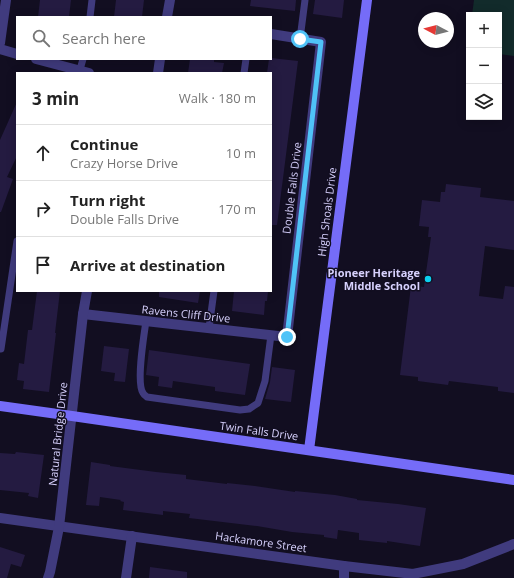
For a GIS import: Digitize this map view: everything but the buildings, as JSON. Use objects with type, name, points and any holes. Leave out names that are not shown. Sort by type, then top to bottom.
[{"type":"street","points":[[0,43],[6,0]]},
{"type":"street","points":[[167,16],[170,0]]},
{"type":"street","name":"High Shoals Drive","points":[[309,450],[367,0]]},
{"type":"street","points":[[272,34],[300,39]]},
{"type":"street","name":"Double Falls Drive","points":[[287,337],[321,42],[300,39]]},
{"type":"street","points":[[0,49],[16,54]]},
{"type":"street","points":[[40,60],[82,72]]},
{"type":"street","points":[[158,72],[160,60]]},
{"type":"street","name":"Natural Bridge Drive","points":[[48,578],[59,527],[83,314],[87,292]]},
{"type":"street","name":"Ravens Cliff Drive","points":[[83,314],[287,337]]},
{"type":"street","name":"Twin Falls Drive","points":[[0,406],[514,480]]},
{"type":"street","name":"Hackamore Street","points":[[0,518],[344,566],[413,574],[463,564],[514,544]]},
{"type":"street","points":[[126,578],[132,536]]},
{"type":"street","points":[[344,566],[344,578]]},
{"type":"lane","points":[[90,16],[92,0]]},
{"type":"lane","points":[[300,39],[305,0]]},
{"type":"lane","points":[[82,60],[82,72]]},
{"type":"lane","points":[[244,72],[246,60]]},
{"type":"lane","points":[[0,349],[16,248]]},
{"type":"lane","points":[[209,328],[214,292]]},
{"type":"lane","points":[[146,321],[140,369],[142,393],[147,397],[240,410],[249,409],[258,404],[264,381],[270,335]]},
{"type":"green space","points":[[474,0],[514,0],[514,56],[502,54],[502,12],[472,12]]},
{"type":"place","name":"Pioneer Heritage Middle School","points":[[428,279]]},
{"type":"route","points":[[287,337],[321,42],[300,39]]}]
